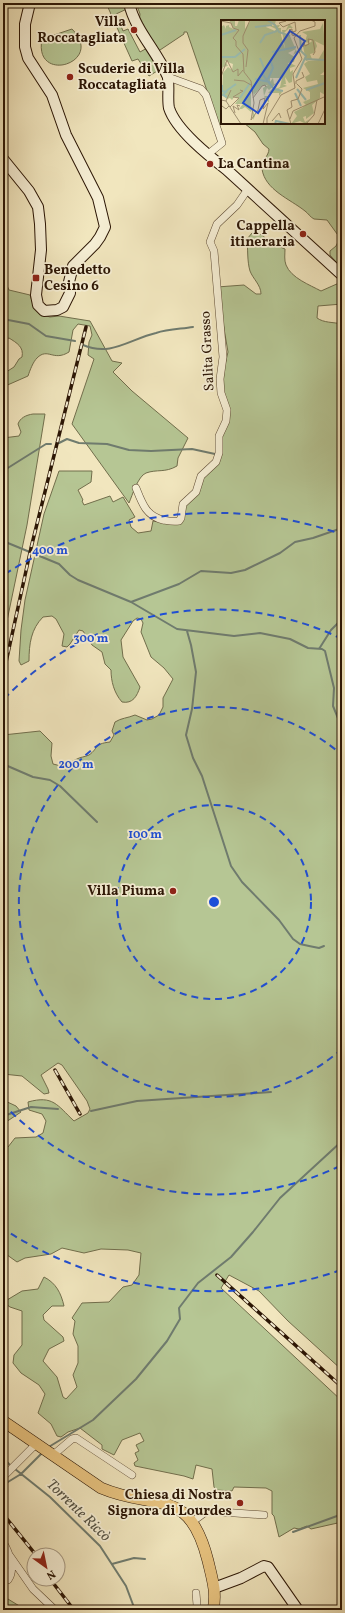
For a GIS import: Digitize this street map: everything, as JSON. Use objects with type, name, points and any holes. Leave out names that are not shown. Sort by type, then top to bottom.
[{"type":"main road","points":[[3,1421],[33,1448],[52,1456],[101,1488],[119,1495],[169,1504],[185,1515],[192,1522],[203,1542],[214,1588],[213,1610]]},
{"type":"street","points":[[3,159],[29,191],[38,207],[41,250],[36,295],[38,305],[44,311],[57,310],[63,307],[70,293],[69,282],[73,266],[98,240],[105,227],[98,198],[66,135],[52,95],[28,58],[25,47],[25,24],[30,3]]},
{"type":"street","points":[[129,3],[132,17],[168,77],[169,107],[173,117],[207,155],[227,170],[342,275]]},
{"type":"street","points":[[168,77],[201,88],[206,95],[222,143],[207,155]]},
{"type":"street","name":"Salita Grasso","points":[[136,488],[142,505],[154,518],[173,522],[179,521],[181,518],[183,504],[196,492],[201,476],[216,462],[219,453],[219,436],[226,421],[227,410],[221,393],[220,379],[223,357],[214,251],[210,242],[217,224],[237,205],[248,189]]},
{"type":"street","points":[[52,1456],[72,1439],[76,1438],[132,1475]]},
{"type":"street","points":[[3,1477],[33,1448]]},
{"type":"street","points":[[192,1522],[207,1511],[264,1515]]},
{"type":"street","points":[[3,1542],[10,1556],[33,1589],[55,1610]]},
{"type":"street","points":[[3,1579],[8,1580],[10,1577],[10,1556]]},
{"type":"street","points":[[214,1588],[241,1578],[264,1566],[268,1568],[298,1610]]},
{"type":"street","points":[[195,1610],[197,1605],[196,1593]]},
{"type":"green space","points":[[106,3],[127,3],[129,8],[116,14],[123,31],[128,29],[140,52],[149,47],[162,68],[149,76],[138,59],[132,61]]},
{"type":"green space","points":[[136,3],[342,3],[342,269],[330,255],[330,251],[336,246],[340,238],[327,220],[314,219],[268,183],[264,176],[262,166],[269,149],[263,144],[255,132],[245,124],[325,124],[325,20],[221,20],[221,124],[219,126],[187,32],[184,32],[184,34],[157,52],[139,24],[140,14]]},
{"type":"green space","points":[[72,29],[80,41],[80,51],[75,59],[66,64],[57,65],[48,62],[42,53],[42,39]]},
{"type":"green space","points":[[252,233],[262,235],[268,242],[285,249],[285,259],[288,270],[301,281],[321,291],[339,283],[342,285],[342,304],[318,306],[317,318],[326,322],[342,324],[342,1370],[288,1321],[259,1291],[229,1275],[221,1288],[342,1401],[342,1522],[311,1529],[307,1526],[299,1529],[294,1528],[279,1537],[274,1516],[272,1514],[272,1491],[266,1488],[234,1487],[232,1491],[216,1490],[214,1487],[212,1469],[196,1465],[193,1479],[135,1466],[134,1463],[138,1460],[135,1453],[139,1451],[136,1445],[144,1441],[140,1433],[122,1440],[114,1455],[102,1449],[102,1445],[80,1428],[68,1432],[61,1437],[57,1436],[51,1424],[38,1413],[45,1394],[39,1385],[21,1373],[13,1363],[14,1355],[22,1345],[22,1311],[10,1307],[6,1304],[7,1300],[22,1291],[38,1289],[44,1277],[52,1282],[57,1289],[64,1306],[52,1306],[43,1315],[44,1320],[63,1337],[64,1341],[49,1349],[43,1361],[57,1377],[63,1397],[66,1399],[77,1387],[73,1375],[78,1363],[78,1346],[73,1334],[75,1321],[72,1318],[82,1303],[109,1302],[123,1287],[132,1285],[139,1275],[141,1253],[128,1250],[101,1249],[84,1253],[62,1248],[51,1254],[25,1258],[17,1262],[3,1252],[3,1147],[8,1147],[15,1138],[36,1137],[43,1133],[46,1121],[42,1114],[29,1110],[28,1102],[43,1100],[54,1103],[74,1121],[88,1113],[90,1109],[87,1101],[62,1065],[58,1063],[41,1075],[49,1093],[44,1094],[22,1076],[3,1074],[3,735],[40,731],[52,743],[51,756],[53,764],[61,766],[66,765],[78,758],[89,755],[99,745],[110,742],[114,735],[112,731],[115,722],[135,715],[147,720],[159,715],[163,707],[163,698],[173,679],[164,668],[151,657],[141,632],[143,623],[141,619],[137,618],[133,621],[121,640],[123,657],[140,687],[132,701],[122,702],[117,695],[112,683],[111,670],[105,664],[102,652],[92,645],[83,631],[79,630],[67,647],[62,646],[64,634],[56,619],[52,616],[43,617],[39,622],[33,632],[30,643],[29,661],[21,665],[19,661],[25,600],[44,514],[59,471],[92,471],[91,482],[78,490],[84,505],[110,496],[113,502],[123,497],[135,517],[129,520],[131,527],[138,533],[151,531],[153,521],[178,524],[184,507],[202,478],[215,466],[221,438],[229,420],[223,387],[224,369],[228,352],[217,287],[244,285],[256,294],[261,294],[260,288],[251,274],[248,263],[247,239]]},
{"type":"green space","points":[[3,277],[9,290],[30,295],[33,304],[43,315],[90,321],[112,361],[122,363],[113,372],[132,391],[188,438],[178,458],[177,466],[143,475],[138,482],[129,503],[72,424],[94,359],[88,355],[89,342],[92,335],[90,326],[78,324],[73,330],[69,352],[59,356],[48,354],[41,355],[34,362],[28,376],[3,387],[3,374],[14,367],[22,357],[22,351],[15,342],[9,338],[3,340]]},
{"type":"green space","points":[[33,414],[45,414],[27,525],[3,640],[3,438],[19,436],[21,432],[18,424],[20,420]]},
{"type":"green space","points":[[3,1100],[16,1106],[21,1112],[3,1124]]},
{"type":"green space","points":[[3,1596],[26,1610],[3,1610]]},
{"type":"waterway","points":[[3,319],[29,324],[46,336],[75,341]]},
{"type":"waterway","points":[[83,345],[93,348],[112,348],[161,332],[193,327]]},
{"type":"waterway","points":[[59,443],[67,439],[79,443],[107,444],[129,450],[151,451],[192,449],[215,454]]},
{"type":"waterway","points":[[3,471],[46,444],[51,444]]},
{"type":"waterway","points":[[131,602],[179,584],[201,571],[231,573],[245,570],[280,553],[295,542],[313,538],[342,528]]},
{"type":"waterway","points":[[3,541],[59,564],[70,575],[78,580],[131,602],[177,629],[234,636],[260,633],[290,639],[308,648],[322,649],[325,651],[334,688],[333,706],[342,728]]},
{"type":"waterway","points":[[319,649],[331,630],[342,619]]},
{"type":"waterway","points":[[187,631],[196,672],[192,709],[186,735],[193,758],[202,776],[231,866],[242,882],[279,920],[293,939],[300,944],[319,948],[324,946]]},
{"type":"waterway","points":[[3,764],[33,777],[50,780],[60,786],[97,822]]},
{"type":"waterway","points":[[91,1111],[137,1101],[271,1092]]},
{"type":"waterway","points":[[3,1116],[31,1107],[58,1109]]},
{"type":"waterway","points":[[47,1448],[93,1420],[136,1379],[167,1341],[180,1319],[179,1308],[198,1283],[231,1257],[280,1198],[342,1141]]},
{"type":"waterway","points":[[3,1485],[21,1474],[43,1452]]},
{"type":"waterway","name":"Torrente Riccò","points":[[3,1458],[11,1466]]},
{"type":"waterway","name":"Torrente Riccò","points":[[15,1469],[50,1497],[100,1546],[126,1586],[135,1610]]},
{"type":"waterway","points":[[293,1532],[337,1516],[342,1511]]},
{"type":"waterway","points":[[112,1564],[134,1558],[145,1559]]},
{"type":"railway","points":[[3,676],[31,548],[86,327]]},
{"type":"railway","points":[[55,1070],[80,1114]]},
{"type":"railway","points":[[217,1275],[342,1387]]},
{"type":"railway","points":[[3,1514],[30,1547]]},
{"type":"railway","points":[[56,1587],[74,1610]]},
{"type":"place","name":"Villa Roccatagliata","points":[[134,30]]},
{"type":"place","name":"Scuderie di Villa Roccatagliata","points":[[70,77]]},
{"type":"place","name":"La Cantina","points":[[210,164]]},
{"type":"place","name":"Cappella itineraria","points":[[303,234]]},
{"type":"place","name":"Benedetto Cesino 6","points":[[36,278]]},
{"type":"place","name":"Villa Piuma","points":[[173,891]]},
{"type":"place","name":"Chiesa di Nostra Signora di Lourdes","points":[[240,1503]]}]
